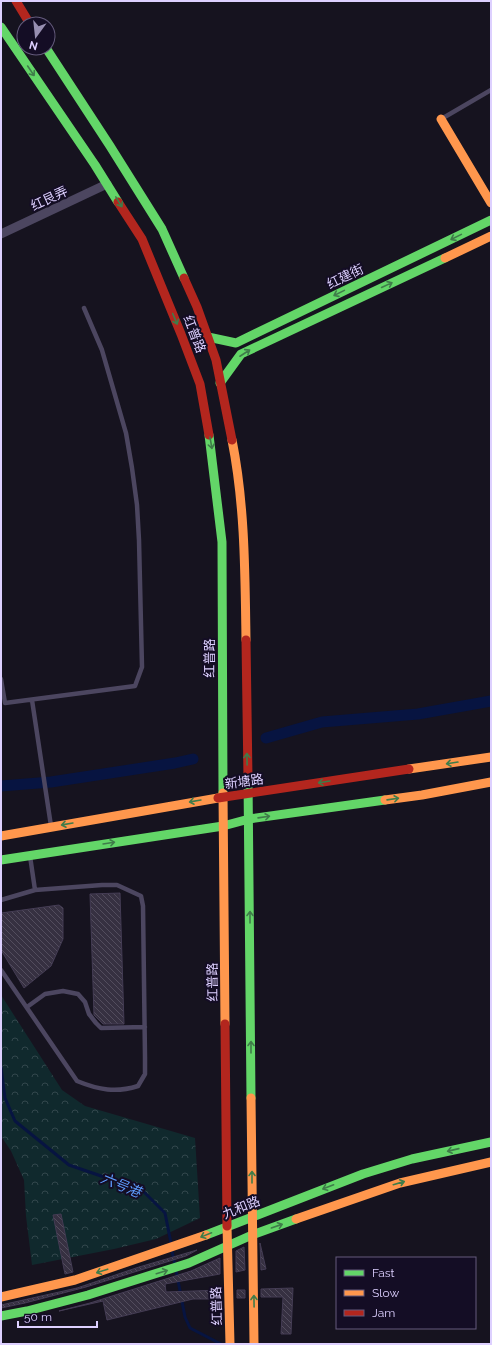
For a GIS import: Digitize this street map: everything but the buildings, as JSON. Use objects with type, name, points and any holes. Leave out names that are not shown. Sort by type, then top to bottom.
[{"type":"main road","points":[[16,1],[25,16]]},
{"type":"main road","name":"红普路","points":[[1,27],[107,184],[142,239],[182,334],[200,384],[212,451],[222,542],[223,826],[227,1226],[230,1344]]},
{"type":"main road","name":"红普路","points":[[51,56],[162,229],[197,307],[216,360],[235,455],[244,541],[249,819],[254,1342]]},
{"type":"main road","points":[[441,120],[491,204]]},
{"type":"main road","name":"红建街","points":[[208,337],[236,343],[491,220]]},
{"type":"main road","name":"红建街","points":[[220,383],[241,354],[491,236]]},
{"type":"main road","name":"新塘路","points":[[1,836],[223,797],[491,757]]},
{"type":"main road","points":[[1,860],[223,826],[249,819],[422,795],[491,782]]},
{"type":"main road","name":"九和路","points":[[1,1297],[75,1280],[139,1259],[185,1243],[363,1174],[412,1159],[491,1142]]},
{"type":"main road","points":[[1,1316],[27,1311],[88,1295],[189,1263],[252,1235],[400,1183],[491,1162]]},
{"type":"street","name":"红艮弄","points":[[1,234],[107,184]]},
{"type":"lane","points":[[441,120],[491,90]]},
{"type":"lane","points":[[1,679],[5,703],[134,686],[142,667],[139,540],[137,505],[132,468],[126,432],[102,350],[84,308]]},
{"type":"lane","points":[[32,700],[51,827]]},
{"type":"lane","points":[[30,855],[35,890]]},
{"type":"lane","points":[[1,900],[35,890],[117,885],[141,896],[143,906],[145,1074],[138,1086],[124,1090],[94,1088],[78,1081],[1,970]]},
{"type":"lane","points":[[27,1007],[45,994],[62,991],[78,994],[85,1002],[89,1014],[101,1028],[145,1027]]},
{"type":"green space","points":[[1,995],[62,1090],[85,1106],[195,1138],[200,1218],[156,1239],[32,1265],[26,1216],[24,1180],[11,1151],[1,1136]]},
{"type":"waterway","points":[[266,738],[322,722],[418,714],[491,701]]},
{"type":"waterway","points":[[1,786],[51,782],[193,759]]},
{"type":"waterway","name":"六号港","points":[[1,1067],[5,1098],[15,1121],[69,1165],[142,1190],[165,1213],[171,1243]]},
{"type":"waterway","name":"六号港","points":[[172,1251],[175,1265]]},
{"type":"waterway","name":"六号港","points":[[176,1270],[185,1317],[190,1328],[221,1344]]},
{"type":"traffic: fast","points":[[1,27],[95,165],[118,202]]},
{"type":"traffic: fast","points":[[51,56],[162,229],[184,278]]},
{"type":"traffic: fast","points":[[208,337],[236,343],[491,220]]},
{"type":"traffic: fast","points":[[220,383],[241,354],[445,258]]},
{"type":"traffic: fast","points":[[209,435],[222,542],[223,793]]},
{"type":"traffic: fast","points":[[248,779],[251,1098]]},
{"type":"traffic: fast","points":[[1,860],[223,826],[249,819],[385,800]]},
{"type":"traffic: fast","points":[[206,1235],[363,1174],[412,1159],[491,1142]]},
{"type":"traffic: fast","points":[[1,1316],[27,1311],[88,1295],[189,1263],[252,1235],[296,1219]]},
{"type":"traffic: slow","points":[[441,119],[491,203]]},
{"type":"traffic: slow","points":[[445,258],[491,236]]},
{"type":"traffic: slow","points":[[232,440],[240,489],[242,514],[245,564],[246,640]]},
{"type":"traffic: slow","points":[[409,769],[491,757]]},
{"type":"traffic: slow","points":[[385,800],[422,795],[491,782]]},
{"type":"traffic: slow","points":[[223,793],[225,1024]]},
{"type":"traffic: slow","points":[[1,836],[218,798]]},
{"type":"traffic: slow","points":[[251,1098],[254,1344]]},
{"type":"traffic: slow","points":[[296,1219],[400,1183],[491,1162]]},
{"type":"traffic: slow","points":[[227,1226],[230,1344]]},
{"type":"traffic: slow","points":[[1,1297],[75,1280],[206,1235]]},
{"type":"traffic: jam","points":[[16,1],[25,16]]},
{"type":"traffic: jam","points":[[118,202],[142,239],[181,334],[200,384],[209,435]]},
{"type":"traffic: jam","points":[[184,278],[197,307],[216,360],[232,440]]},
{"type":"traffic: jam","points":[[246,640],[248,779]]},
{"type":"traffic: jam","points":[[218,798],[409,769]]},
{"type":"traffic: jam","points":[[225,1024],[227,1226]]}]
